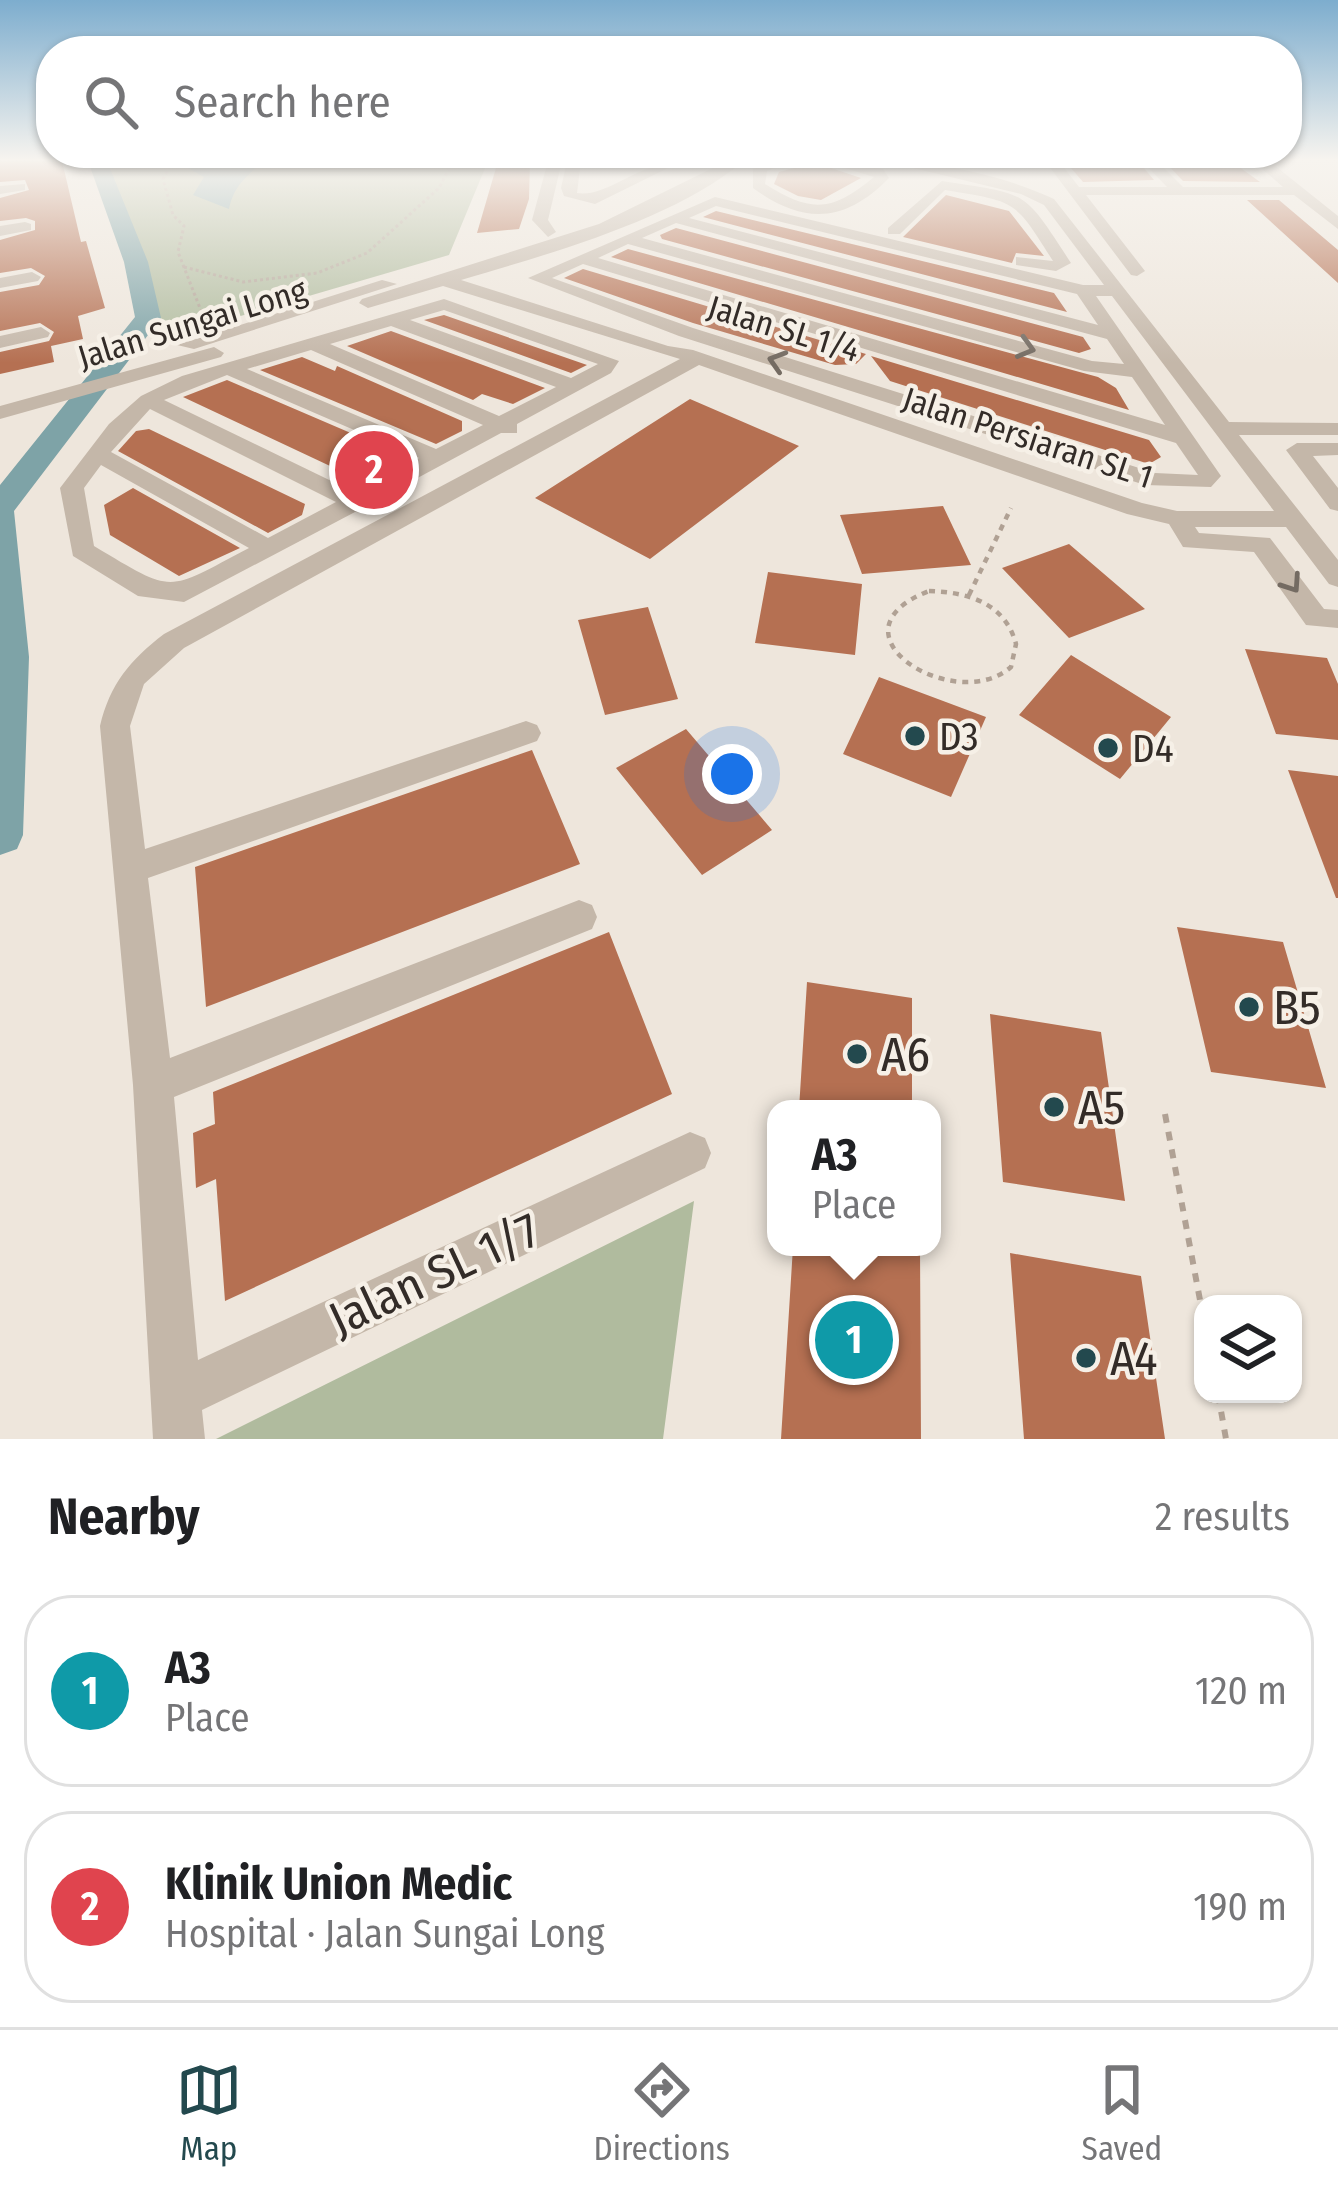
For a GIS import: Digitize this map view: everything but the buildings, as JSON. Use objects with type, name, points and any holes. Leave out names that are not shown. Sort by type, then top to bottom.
[{"type":"street","name":"Jalan Sungai Long","points":[[102,392],[383,309],[443,273],[544,228]]},
{"type":"street","name":"Jalan Sungai Long","points":[[1,410],[63,395],[174,349],[443,273],[494,264],[593,228]]},
{"type":"street","name":"Jalan SL 1/4","points":[[649,228],[539,275],[537,280],[689,348],[856,386],[1153,479],[1203,482],[1210,476],[1184,438]]},
{"type":"street","points":[[700,228],[1110,334]]},
{"type":"street","name":"Jalan SL 1/4","points":[[859,228],[868,230]]},
{"type":"street","points":[[179,1417],[153,1085],[116,726],[122,691],[138,668],[174,641],[542,443],[689,348],[726,302],[871,228]]},
{"type":"street","points":[[868,230],[1056,266],[1063,262],[1041,228]]},
{"type":"street","points":[[1068,228],[1338,578]]},
{"type":"street","points":[[1102,272],[1137,271],[1104,228]]},
{"type":"street","points":[[868,230],[969,262],[1084,290],[1116,291]]},
{"type":"street","points":[[1048,238],[1080,242]]},
{"type":"street","points":[[626,239],[1091,367],[1135,371]]},
{"type":"street","points":[[581,258],[1184,438]]},
{"type":"street","points":[[834,409],[969,262]]},
{"type":"street","points":[[486,290],[494,264]]},
{"type":"street","points":[[443,273],[666,352],[689,348]]},
{"type":"street","points":[[0,283],[32,277]]},
{"type":"street","points":[[383,309],[444,304],[609,361],[604,369],[573,386],[184,593],[147,590],[82,550],[72,488],[97,453],[148,400],[228,368],[310,343],[383,309],[438,291],[486,290]]},
{"type":"street","points":[[1084,290],[1184,438]]},
{"type":"street","points":[[383,309],[573,386]]},
{"type":"street","points":[[0,342],[41,333]]},
{"type":"street","points":[[310,343],[542,443]]},
{"type":"street","name":"Jalan Persiaran SL 1","points":[[689,348],[834,409],[1177,519],[1290,519]]},
{"type":"street","points":[[228,368],[438,458]]},
{"type":"street","points":[[63,395],[138,386],[175,387]]},
{"type":"street","name":"Jalan Sungai Long","points":[[1,410],[63,395]]},
{"type":"street","points":[[148,400],[396,524]]},
{"type":"street","points":[[1220,428],[1338,429]]},
{"type":"street","points":[[1338,449],[1297,449],[1338,504]]},
{"type":"street","points":[[97,453],[270,549]]},
{"type":"street","points":[[1177,519],[1192,541],[1251,542],[1268,548],[1316,618],[1338,620]]},
{"type":"street","points":[[129,870],[526,733]]},
{"type":"street","points":[[153,1085],[579,917]]},
{"type":"street","name":"Jalan SL 1/7","points":[[179,1417],[690,1154]]},
{"type":"path","points":[[184,228],[178,252],[214,338]]},
{"type":"path","points":[[184,267],[243,283],[317,273],[368,253],[395,228]]},
{"type":"path","points":[[969,595],[1011,508]]},
{"type":"path","points":[[929,591],[969,595],[1004,615],[1014,629],[1017,659],[1007,672],[968,685],[944,682],[921,674],[890,646],[885,630],[897,603],[929,591]]},
{"type":"path","points":[[1165,1114],[1199,1295]]},
{"type":"path","points":[[1219,1403],[1226,1439]]},
{"type":"green space","points":[[129,228],[460,228],[449,255],[162,339]]},
{"type":"green space","points":[[694,1201],[663,1439],[216,1439]]},
{"type":"waterway","points":[[0,507],[148,318],[123,228]]},
{"type":"waterway","points":[[0,515],[9,657],[0,835]]},
{"type":"place","name":"Klinik Union Medic","points":[[374,470]]},
{"type":"place","name":"D3","points":[[915,736]]},
{"type":"place","name":"D4","points":[[1108,748]]},
{"type":"place","name":"B5","points":[[1249,1007]]},
{"type":"place","name":"A6","points":[[857,1054]]},
{"type":"place","name":"A5","points":[[1054,1107]]},
{"type":"place","name":"A3","points":[[854,1340]]},
{"type":"place","name":"A4","points":[[1086,1358]]}]
